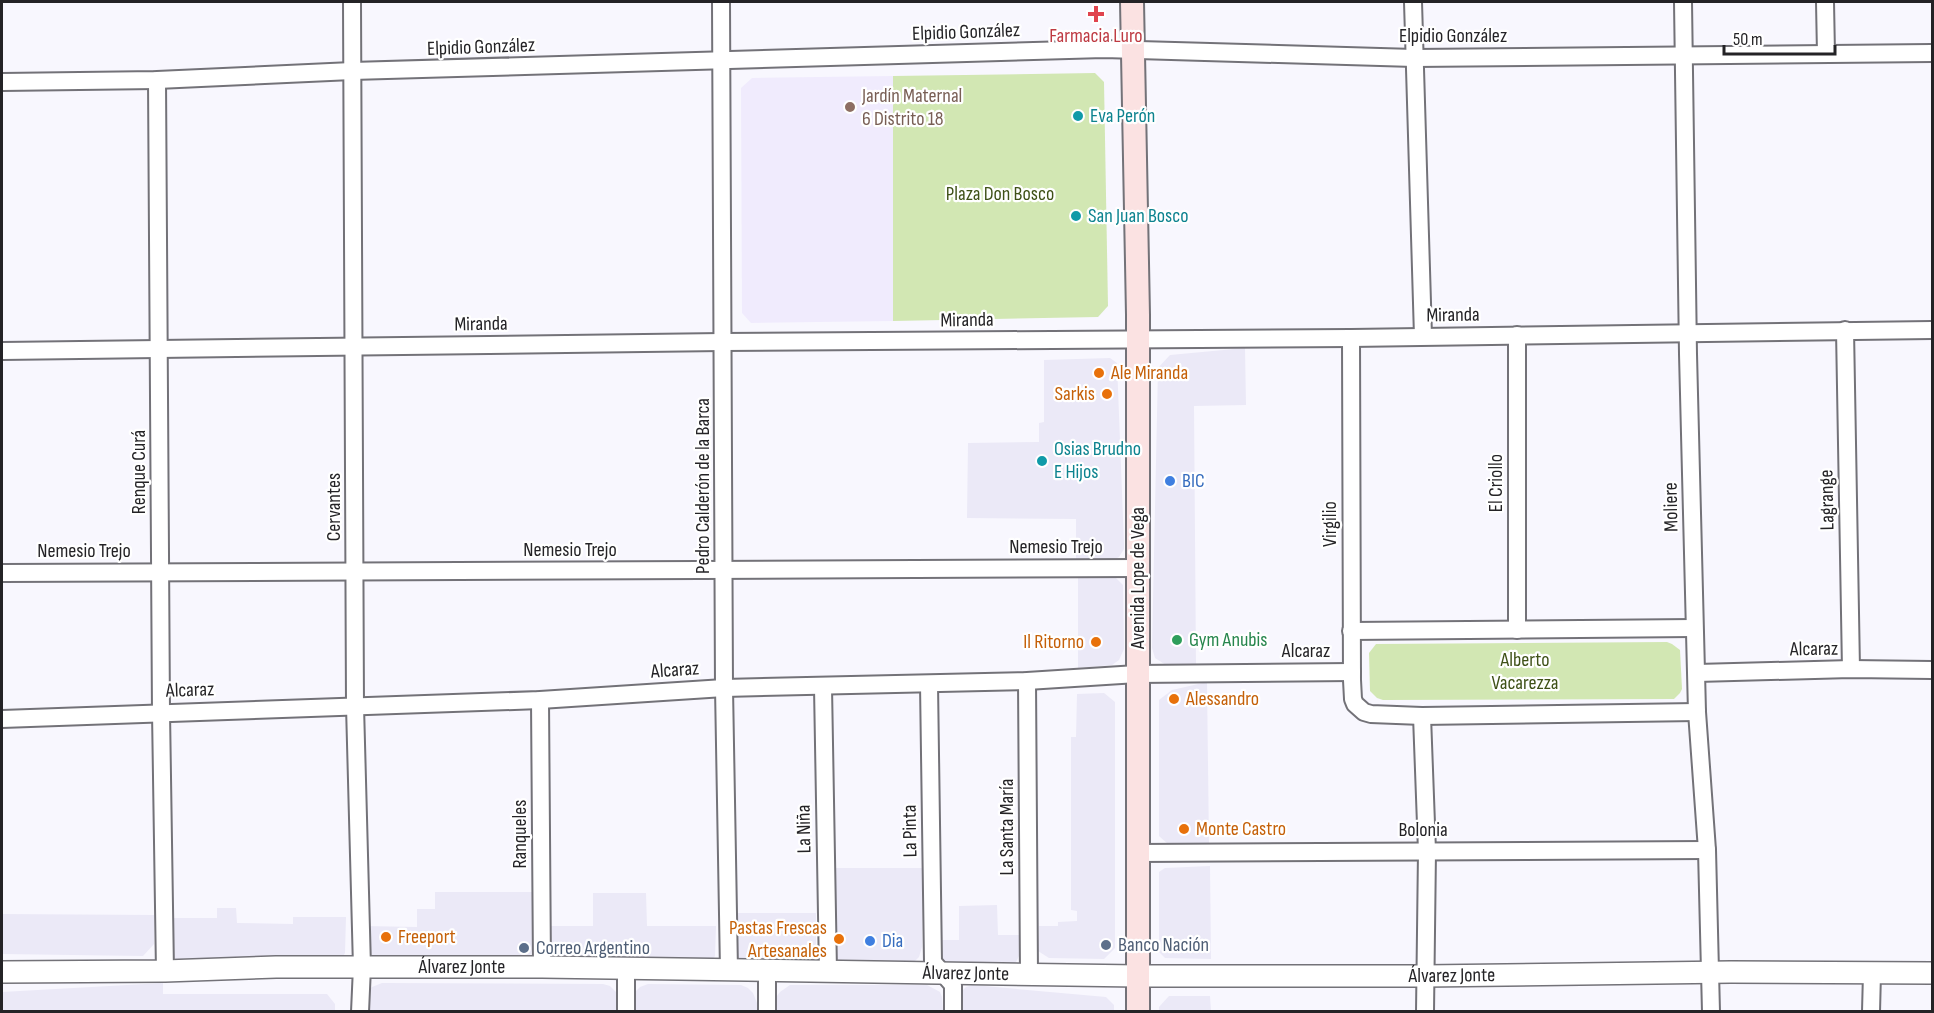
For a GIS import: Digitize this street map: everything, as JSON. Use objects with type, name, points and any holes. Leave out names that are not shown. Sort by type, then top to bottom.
[{"type":"main road","name":"Avenida Lope de Vega","points":[[1132,2],[1138,339],[1138,1011]]},
{"type":"street","name":"Cervantes","points":[[352,2],[355,706],[362,967],[360,1011]]},
{"type":"street","name":"Pedro Calderón de la Barca","points":[[721,2],[724,688],[729,970]]},
{"type":"street","points":[[1413,2],[1424,336]]},
{"type":"street","name":"Moliere","points":[[1683,2],[1694,628],[1697,712],[1707,850],[1711,1011]]},
{"type":"street","points":[[1826,2],[1826,54]]},
{"type":"street","name":"Elpidio González","points":[[2,82],[157,80],[352,71],[1092,49],[1414,58],[1932,53]]},
{"type":"street","name":"Renque Curá","points":[[157,80],[165,971]]},
{"type":"street","name":"Lagrange","points":[[1845,330],[1851,669]]},
{"type":"street","name":"Miranda","points":[[2,351],[1932,330]]},
{"type":"street","name":"El Criollo","points":[[1517,335],[1517,630]]},
{"type":"street","name":"Virgilio","points":[[1351,338],[1353,699],[1358,708],[1371,714],[1422,716]]},
{"type":"street","name":"Nemesio Trejo","points":[[2,573],[1138,568]]},
{"type":"street","name":"Alcaraz","points":[[1351,631],[1694,628]]},
{"type":"street","name":"Alcaraz","points":[[1697,672],[1932,670]]},
{"type":"street","name":"Alcaraz","points":[[2,719],[540,700],[724,688],[1027,681],[1137,674],[1352,672]]},
{"type":"street","name":"La Santa María","points":[[1027,681],[1029,974]]},
{"type":"street","name":"La Pinta","points":[[929,684],[933,962],[953,984],[953,1011]]},
{"type":"street","name":"La Niña","points":[[823,687],[828,971]]},
{"type":"street","name":"Ranqueles","points":[[540,700],[542,967]]},
{"type":"street","points":[[1425,1011],[1427,851],[1422,716],[1697,712]]},
{"type":"street","name":"Bolonia","points":[[1138,853],[1707,850]]},
{"type":"street","name":"Álvarez Jonte","points":[[2,972],[165,971],[276,967],[542,967],[1138,976],[1932,973]]},
{"type":"street","points":[[626,969],[626,1011]]},
{"type":"street","points":[[767,970],[767,1011]]},
{"type":"street","points":[[1872,973],[1872,1011]]},
{"type":"shaded area","points":[[893,76],[893,321],[751,323],[742,313],[741,88],[752,78]]},
{"type":"shaded area","points":[[1245,348],[1246,405],[1194,406],[1196,665],[1166,665],[1155,658],[1152,648],[1158,368],[1170,355]]},
{"type":"shaded area","points":[[1110,358],[1117,363],[1124,544],[1119,557],[1113,560],[1076,562],[1076,519],[967,518],[968,443],[1039,442],[1039,423],[1044,422],[1044,360]]},
{"type":"shaded area","points":[[1078,575],[1114,576],[1123,585],[1124,649],[1119,660],[1112,665],[1078,668]]},
{"type":"shaded area","points":[[1207,682],[1209,844],[1168,844],[1159,836],[1159,700],[1172,690]]},
{"type":"shaded area","points":[[1104,693],[1115,702],[1115,948],[1104,959],[1049,958],[1038,951],[1039,926],[1058,926],[1058,922],[1077,921],[1077,911],[1071,910],[1071,737],[1076,737],[1077,694]]},
{"type":"shaded area","points":[[1210,866],[1211,959],[1165,958],[1159,952],[1159,872],[1165,868]]},
{"type":"shaded area","points":[[829,868],[922,868],[922,947],[919,957],[914,962],[836,964]]},
{"type":"shaded area","points":[[435,892],[533,892],[533,947],[529,959],[370,961],[364,926],[417,927],[417,909],[435,909]]},
{"type":"shaded area","points":[[593,893],[646,893],[647,926],[716,926],[713,960],[556,964],[548,955],[547,926],[593,926]]},
{"type":"shaded area","points":[[997,905],[998,935],[1021,935],[1021,952],[1016,962],[1012,965],[950,967],[940,959],[936,940],[959,940],[959,906]]},
{"type":"shaded area","points":[[217,908],[236,908],[237,923],[293,924],[293,917],[346,917],[345,953],[342,959],[177,961],[171,953],[169,918],[217,918]]},
{"type":"shaded area","points":[[734,913],[816,913],[816,952],[813,960],[810,963],[742,965],[736,959]]},
{"type":"shaded area","points":[[2,914],[154,915],[154,944],[143,956],[2,954]]},
{"type":"shaded area","points":[[163,983],[163,994],[327,994],[335,1004],[335,1011],[2,1011],[2,992]]},
{"type":"shaded area","points":[[382,983],[603,984],[610,986],[617,993],[619,1012],[365,1012],[367,992]]},
{"type":"shaded area","points":[[648,984],[741,985],[753,993],[757,1011],[632,1012],[635,992]]},
{"type":"shaded area","points":[[790,985],[927,985],[940,992],[943,1011],[775,1012],[777,996]]},
{"type":"shaded area","points":[[973,985],[1106,997],[1114,1005],[1114,1012],[957,1012],[960,993],[966,987]]},
{"type":"shaded area","points":[[1169,996],[1210,996],[1211,1011],[1159,1011],[1159,1007]]},
{"type":"green space","name":"Plaza Don Bosco","points":[[1095,73],[1104,82],[1108,306],[1098,317],[893,321],[893,76]]},
{"type":"green space","name":"Alberto Vacarezza","points":[[1667,642],[1680,650],[1682,689],[1674,699],[1383,700],[1370,691],[1369,653],[1376,644]]},
{"type":"place","name":"Farmacia Luro","points":[[1096,14]]},
{"type":"place","name":"Jardín Maternal 6 Distrito 18","points":[[850,107]]},
{"type":"place","name":"Eva Perón","points":[[1078,116]]},
{"type":"place","name":"San Juan Bosco","points":[[1076,216]]},
{"type":"place","name":"Ale Miranda","points":[[1099,373]]},
{"type":"place","name":"Sarkis","points":[[1107,394]]},
{"type":"place","name":"Osias Brudno E Hijos","points":[[1042,461]]},
{"type":"place","name":"BIC","points":[[1170,481]]},
{"type":"place","name":"Gym Anubis","points":[[1177,640]]},
{"type":"place","name":"Il Ritorno","points":[[1096,642]]},
{"type":"place","name":"Alessandro","points":[[1174,699]]},
{"type":"place","name":"Monte Castro","points":[[1184,829]]},
{"type":"place","name":"Freeport","points":[[386,937]]},
{"type":"place","name":"Pastas Frescas Artesanales","points":[[839,939]]},
{"type":"place","name":"Dia","points":[[870,941]]},
{"type":"place","name":"Banco Nación","points":[[1106,945]]},
{"type":"place","name":"Correo Argentino","points":[[524,948]]}]
